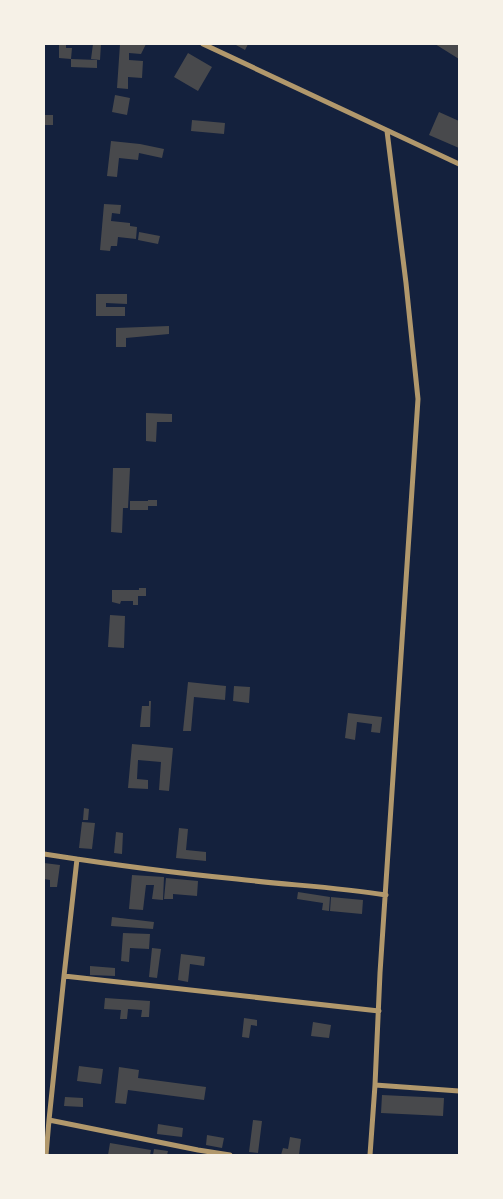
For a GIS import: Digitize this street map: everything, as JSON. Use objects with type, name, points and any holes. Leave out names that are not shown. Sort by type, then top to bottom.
[{"type":"street","points":[[203,44],[459,164]]},
{"type":"street","points":[[370,1155],[418,399],[387,130]]},
{"type":"street","points":[[44,854],[237,880],[355,890],[386,895]]},
{"type":"street","points":[[46,1155],[77,859]]},
{"type":"street","points":[[64,976],[379,1011]]},
{"type":"street","points":[[375,1084],[459,1091]]},
{"type":"street","points":[[49,1120],[230,1155]]},
{"type":"building","points":[[59,44],[66,44],[66,48],[72,48],[71,59],[59,58]]},
{"type":"building","points":[[93,44],[101,44],[100,60],[91,59]]},
{"type":"building","points":[[120,44],[146,44],[141,54],[129,53],[129,60],[143,61],[142,78],[128,77],[128,89],[117,88]]},
{"type":"building","points":[[237,44],[248,44],[245,50]]},
{"type":"building","points":[[435,44],[459,44],[459,59]]},
{"type":"building","points":[[188,53],[212,67],[198,91],[174,77]]},
{"type":"building","points":[[71,59],[97,60],[97,68],[71,67]]},
{"type":"building","points":[[115,95],[130,98],[127,115],[112,112]]},
{"type":"building","points":[[439,112],[459,121],[459,148],[429,135]]},
{"type":"building","points":[[44,115],[53,115],[53,125],[44,125]]},
{"type":"building","points":[[192,120],[225,123],[224,134],[191,131]]},
{"type":"building","points":[[111,141],[164,149],[162,158],[139,153],[138,160],[119,158],[117,177],[107,176]]},
{"type":"building","points":[[104,204],[121,205],[120,214],[112,213],[111,221],[130,223],[130,226],[137,227],[136,239],[118,237],[117,246],[111,246],[110,251],[100,250]]},
{"type":"building","points":[[139,232],[160,236],[158,244],[138,240]]},
{"type":"building","points":[[96,294],[127,294],[127,304],[106,303],[106,307],[125,307],[125,316],[96,316]]},
{"type":"building","points":[[169,326],[169,334],[126,338],[126,347],[116,347],[116,328]]},
{"type":"building","points":[[146,413],[172,414],[172,422],[157,422],[156,442],[146,441]]},
{"type":"building","points":[[113,468],[130,468],[128,508],[123,508],[122,533],[111,532]]},
{"type":"building","points":[[157,500],[157,506],[148,506],[148,510],[130,510],[130,501]]},
{"type":"building","points":[[139,588],[146,588],[146,596],[138,596],[138,605],[133,605],[133,601],[121,601],[120,604],[112,602],[112,590],[139,590]]},
{"type":"building","points":[[110,615],[125,616],[124,648],[108,647]]},
{"type":"building","points":[[188,682],[226,686],[225,700],[194,697],[191,731],[183,731]]},
{"type":"building","points":[[234,686],[250,687],[249,703],[233,701]]},
{"type":"building","points":[[149,701],[151,701],[150,727],[140,727],[142,706],[149,706]]},
{"type":"building","points":[[348,713],[382,717],[380,733],[371,732],[372,724],[357,722],[355,740],[345,738]]},
{"type":"building","points":[[132,744],[173,748],[169,791],[159,790],[161,762],[138,760],[137,779],[148,780],[148,789],[128,788]]},
{"type":"building","points":[[84,808],[89,809],[88,820],[83,820]]},
{"type":"building","points":[[82,822],[95,823],[92,849],[79,848]]},
{"type":"building","points":[[179,828],[188,829],[186,850],[206,852],[206,861],[176,858]]},
{"type":"building","points":[[116,832],[123,833],[122,854],[114,853]]},
{"type":"building","points":[[44,863],[60,865],[57,887],[50,887],[50,880],[44,879]]},
{"type":"building","points":[[132,875],[164,877],[163,900],[152,899],[154,885],[146,885],[143,910],[129,909]]},
{"type":"building","points":[[166,878],[198,881],[197,896],[173,894],[173,899],[164,899]]},
{"type":"building","points":[[298,892],[330,897],[329,911],[322,910],[323,903],[297,899]]},
{"type":"building","points":[[331,897],[363,900],[362,914],[330,911]]},
{"type":"building","points":[[112,917],[154,922],[153,929],[111,926]]},
{"type":"building","points":[[123,933],[150,934],[149,949],[130,948],[129,962],[121,961]]},
{"type":"building","points":[[152,948],[161,949],[157,978],[149,977]]},
{"type":"building","points":[[181,954],[205,957],[204,966],[190,964],[188,982],[178,980]]},
{"type":"building","points":[[90,966],[115,968],[115,976],[90,975]]},
{"type":"building","points":[[105,998],[150,1001],[149,1017],[141,1017],[142,1010],[128,1009],[127,1019],[120,1019],[121,1010],[104,1009]]},
{"type":"building","points":[[244,1018],[257,1020],[257,1026],[251,1025],[249,1038],[242,1037]]},
{"type":"building","points":[[313,1022],[331,1025],[329,1038],[311,1036]]},
{"type":"building","points":[[79,1066],[103,1069],[101,1084],[77,1081]]},
{"type":"building","points":[[119,1067],[139,1070],[138,1078],[206,1087],[204,1100],[128,1090],[126,1104],[115,1103]]},
{"type":"building","points":[[382,1095],[444,1098],[443,1116],[381,1113]]},
{"type":"building","points":[[65,1097],[83,1098],[83,1107],[64,1106]]},
{"type":"building","points":[[253,1120],[262,1121],[258,1153],[249,1152]]},
{"type":"building","points":[[158,1124],[183,1128],[182,1137],[157,1134]]},
{"type":"building","points":[[207,1135],[224,1138],[222,1148],[206,1145]]},
{"type":"building","points":[[290,1137],[301,1139],[299,1155],[281,1155],[283,1148],[288,1149]]},
{"type":"building","points":[[110,1143],[151,1150],[150,1155],[108,1155]]},
{"type":"building","points":[[154,1149],[168,1151],[167,1155],[153,1155]]}]
